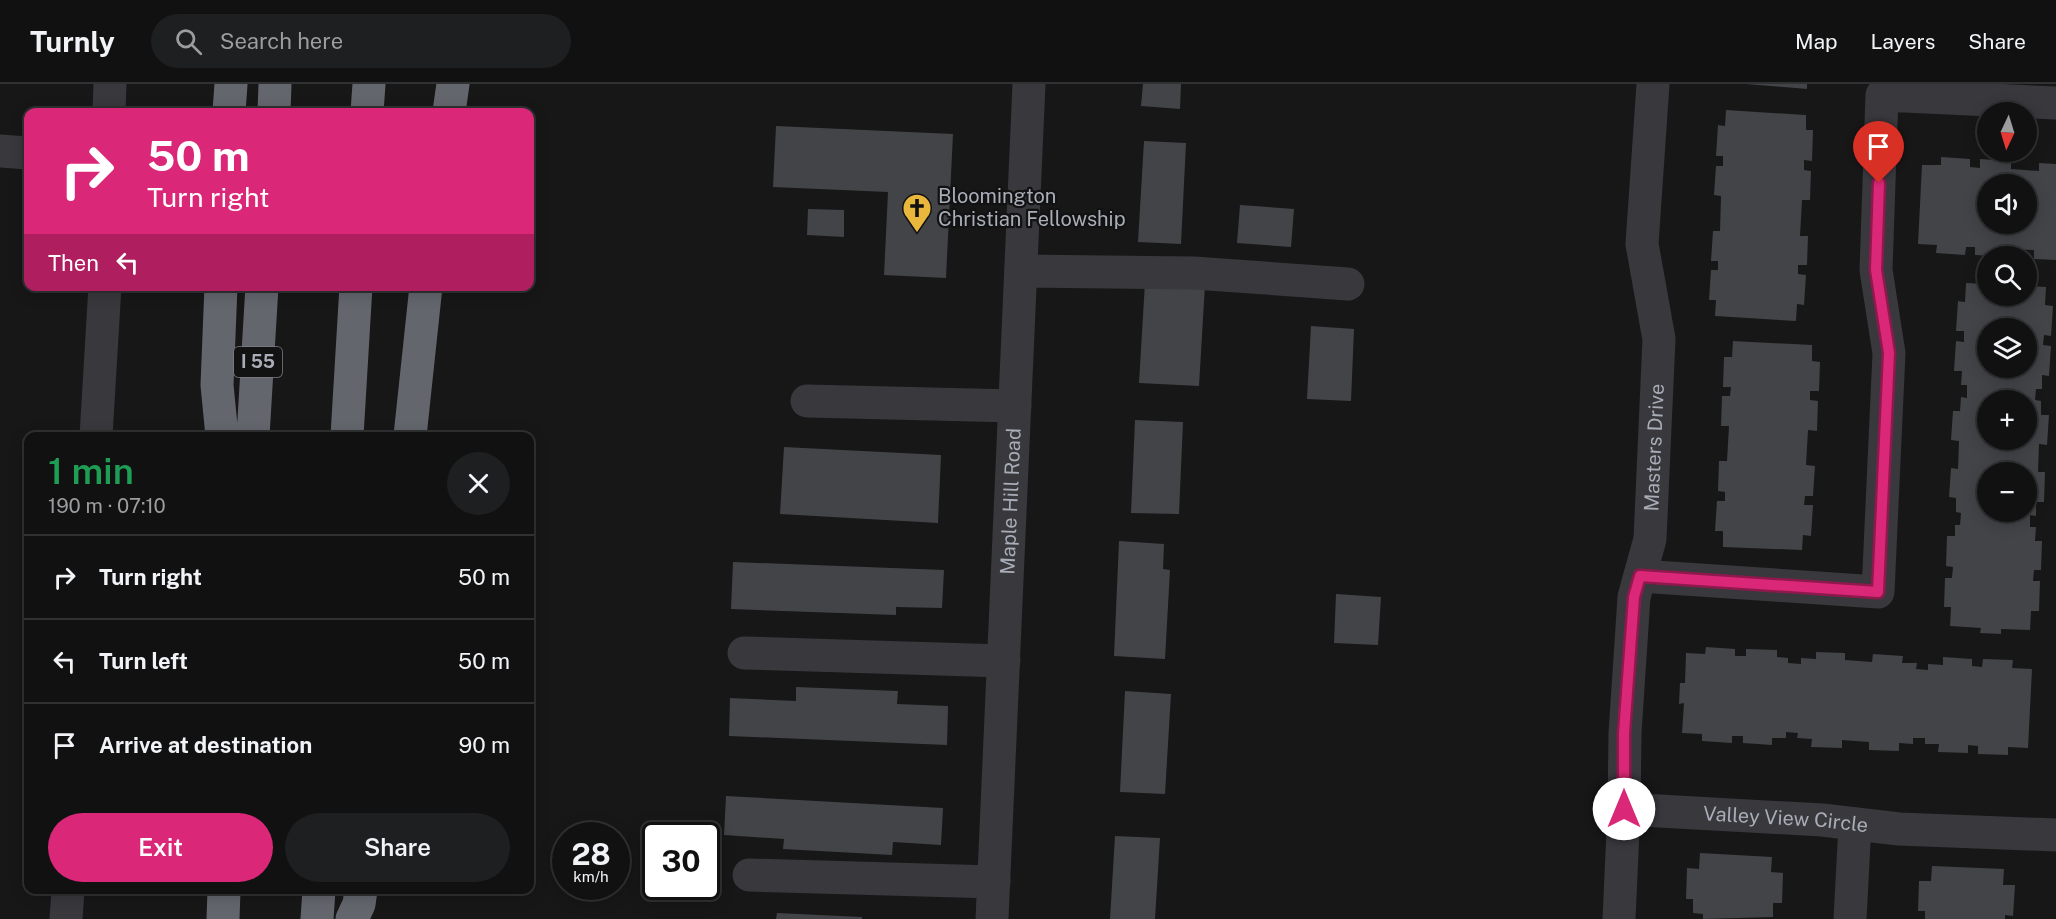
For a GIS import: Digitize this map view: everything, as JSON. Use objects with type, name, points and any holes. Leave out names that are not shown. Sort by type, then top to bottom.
[{"type":"highway","points":[[229,108],[231,84]]},
{"type":"highway","points":[[274,108],[275,84]]},
{"type":"highway","points":[[367,108],[369,84]]},
{"type":"highway","points":[[450,108],[453,84]]},
{"type":"highway","points":[[221,291],[217,385],[222,432]]},
{"type":"highway","name":"I 55","points":[[253,432],[262,291]]},
{"type":"highway","points":[[347,432],[356,291]]},
{"type":"highway","points":[[410,432],[425,291]]},
{"type":"highway","points":[[223,919],[225,894]]},
{"type":"highway","points":[[317,919],[319,894]]},
{"type":"highway","points":[[352,919],[359,904],[360,894]]},
{"type":"street","points":[[109,108],[110,84]]},
{"type":"street","name":"Maple Hill Road","points":[[992,919],[1029,84]]},
{"type":"street","name":"Masters Drive","points":[[1624,809],[1624,733],[1634,597],[1650,539],[1659,339],[1642,244],[1653,84]]},
{"type":"street","points":[[1640,576],[1878,592],[1889,353],[1876,270],[1883,90],[2056,103]]},
{"type":"street","points":[[0,151],[24,153]]},
{"type":"street","points":[[1021,271],[1194,273],[1348,284]]},
{"type":"street","points":[[96,432],[105,291]]},
{"type":"street","points":[[807,401],[1015,406]]},
{"type":"street","points":[[744,653],[1004,661]]},
{"type":"street","points":[[1619,919],[1624,809]]},
{"type":"street","name":"Valley View Circle","points":[[1624,809],[1899,829],[2056,835]]},
{"type":"street","points":[[1850,919],[1855,824]]},
{"type":"street","points":[[748,875],[994,882]]},
{"type":"street","points":[[66,919],[68,894]]},
{"type":"building","points":[[1143,84],[1181,84],[1180,109],[1141,106]]},
{"type":"building","points":[[1746,84],[1807,84],[1807,89]]},
{"type":"building","points":[[1726,110],[1806,115],[1806,130],[1813,130],[1812,161],[1804,160],[1804,170],[1811,171],[1810,200],[1802,200],[1800,236],[1808,236],[1807,265],[1798,265],[1798,274],[1806,275],[1804,305],[1797,304],[1796,321],[1715,316],[1716,300],[1709,300],[1711,270],[1718,270],[1718,261],[1711,261],[1713,231],[1720,231],[1721,196],[1714,195],[1716,166],[1723,166],[1723,156],[1716,156],[1718,125],[1725,126]]},
{"type":"building","name":"Bloomington Christian Fellowship","points":[[776,126],[953,134],[946,278],[884,275],[888,192],[773,187]]},
{"type":"building","points":[[1144,141],[1186,143],[1181,244],[1138,242]]},
{"type":"building","points":[[1941,157],[1970,159],[1970,167],[1980,168],[1980,162],[2011,162],[2011,169],[2039,171],[2039,163],[2056,164],[2056,260],[2037,259],[2037,246],[1977,246],[1977,255],[1975,255],[1975,247],[1966,247],[1965,255],[1936,253],[1937,245],[1918,244],[1922,165],[1941,165]]},
{"type":"building","points":[[1240,205],[1294,209],[1291,247],[1237,243]]},
{"type":"building","points":[[808,209],[844,210],[844,237],[807,235]]},
{"type":"building","points":[[1145,282],[1205,285],[1199,386],[1139,383]]},
{"type":"building","points":[[1966,283],[1977,284],[1977,306],[2037,306],[2037,287],[2046,287],[2045,305],[2053,306],[2051,336],[2044,335],[2043,345],[2051,346],[2049,376],[2042,375],[2042,389],[1977,390],[1977,450],[2037,450],[2037,400],[2041,401],[2041,415],[2049,415],[2047,445],[2039,444],[2038,472],[2045,472],[2044,502],[2037,502],[2037,462],[1977,462],[1977,522],[2030,522],[2030,527],[2036,527],[2035,541],[2042,541],[2041,570],[2034,570],[2033,581],[2040,581],[2039,611],[2031,611],[2030,630],[2001,629],[2001,634],[1980,633],[1981,628],[1950,626],[1951,607],[1944,607],[1945,578],[1952,578],[1953,567],[1946,566],[1947,536],[1955,536],[1955,525],[1960,525],[1961,513],[1956,512],[1956,498],[1949,497],[1951,468],[1958,469],[1959,441],[1951,440],[1953,411],[1960,411],[1961,397],[1967,398],[1967,385],[1961,385],[1962,371],[1954,371],[1956,341],[1964,342],[1964,331],[1956,331],[1958,301],[1965,302]]},
{"type":"building","points":[[1311,326],[1354,329],[1351,401],[1307,399]]},
{"type":"building","points":[[1733,341],[1812,345],[1812,361],[1820,362],[1819,391],[1810,391],[1810,400],[1818,401],[1817,431],[1808,430],[1806,465],[1815,466],[1813,496],[1805,496],[1804,505],[1813,505],[1811,536],[1803,535],[1802,550],[1723,547],[1723,531],[1715,531],[1717,501],[1725,501],[1725,492],[1718,491],[1719,461],[1727,461],[1729,426],[1721,426],[1722,396],[1730,396],[1731,387],[1723,387],[1724,357],[1732,357]]},
{"type":"building","points":[[1135,420],[1183,422],[1179,514],[1131,513]]},
{"type":"building","points":[[784,447],[941,455],[938,523],[780,514]]},
{"type":"building","points":[[1119,541],[1164,544],[1163,569],[1170,570],[1165,659],[1114,656]]},
{"type":"building","points":[[733,562],[944,570],[942,608],[896,607],[896,615],[731,609]]},
{"type":"building","points":[[1336,594],[1381,597],[1378,645],[1334,643]]},
{"type":"building","points":[[1706,647],[1735,649],[1735,656],[1746,656],[1746,649],[1777,650],[1777,657],[1788,658],[1788,663],[1801,664],[1801,658],[1816,659],[1816,652],[1845,653],[1845,660],[1872,662],[1873,654],[1903,656],[1902,663],[1917,663],[1916,669],[1928,670],[1928,664],[1943,665],[1943,657],[1972,659],[1972,666],[1982,667],[1983,659],[2013,660],[2012,668],[2032,669],[2028,748],[2008,747],[2008,755],[1978,754],[1978,746],[1968,745],[1968,753],[1938,752],[1939,744],[1925,744],[1925,738],[1913,738],[1913,744],[1899,743],[1899,751],[1869,750],[1869,742],[1842,740],[1842,748],[1811,747],[1812,739],[1797,738],[1798,733],[1786,732],[1786,738],[1772,738],[1772,745],[1743,743],[1743,736],[1732,736],[1732,743],[1702,741],[1702,734],[1682,733],[1684,703],[1679,704],[1680,683],[1685,683],[1686,653],[1705,654]]},
{"type":"building","points":[[796,687],[898,691],[897,704],[948,706],[947,745],[729,736],[730,698],[796,701]]},
{"type":"building","points":[[1125,691],[1171,694],[1165,794],[1120,792]]},
{"type":"building","points":[[726,796],[943,808],[941,845],[893,842],[892,855],[783,849],[784,839],[724,835]]},
{"type":"building","points":[[1115,836],[1160,838],[1155,919],[1110,919]]},
{"type":"building","points":[[1700,853],[1772,857],[1771,872],[1783,873],[1782,903],[1773,903],[1773,917],[1703,919],[1703,914],[1693,913],[1693,899],[1686,899],[1687,868],[1699,869]]},
{"type":"building","points":[[1932,866],[2004,869],[2003,885],[2015,885],[2013,916],[2005,915],[2005,919],[1925,919],[1925,911],[1918,911],[1919,881],[1931,881]]},
{"type":"building","points":[[777,913],[862,917],[862,919],[776,919]]},
{"type":"place","name":"Bloomington Christian Fellowship","points":[[917,234]]},
{"type":"route","points":[[1624,809],[1624,733],[1634,597],[1640,576],[1878,592],[1889,353],[1876,270],[1879,183]]}]
